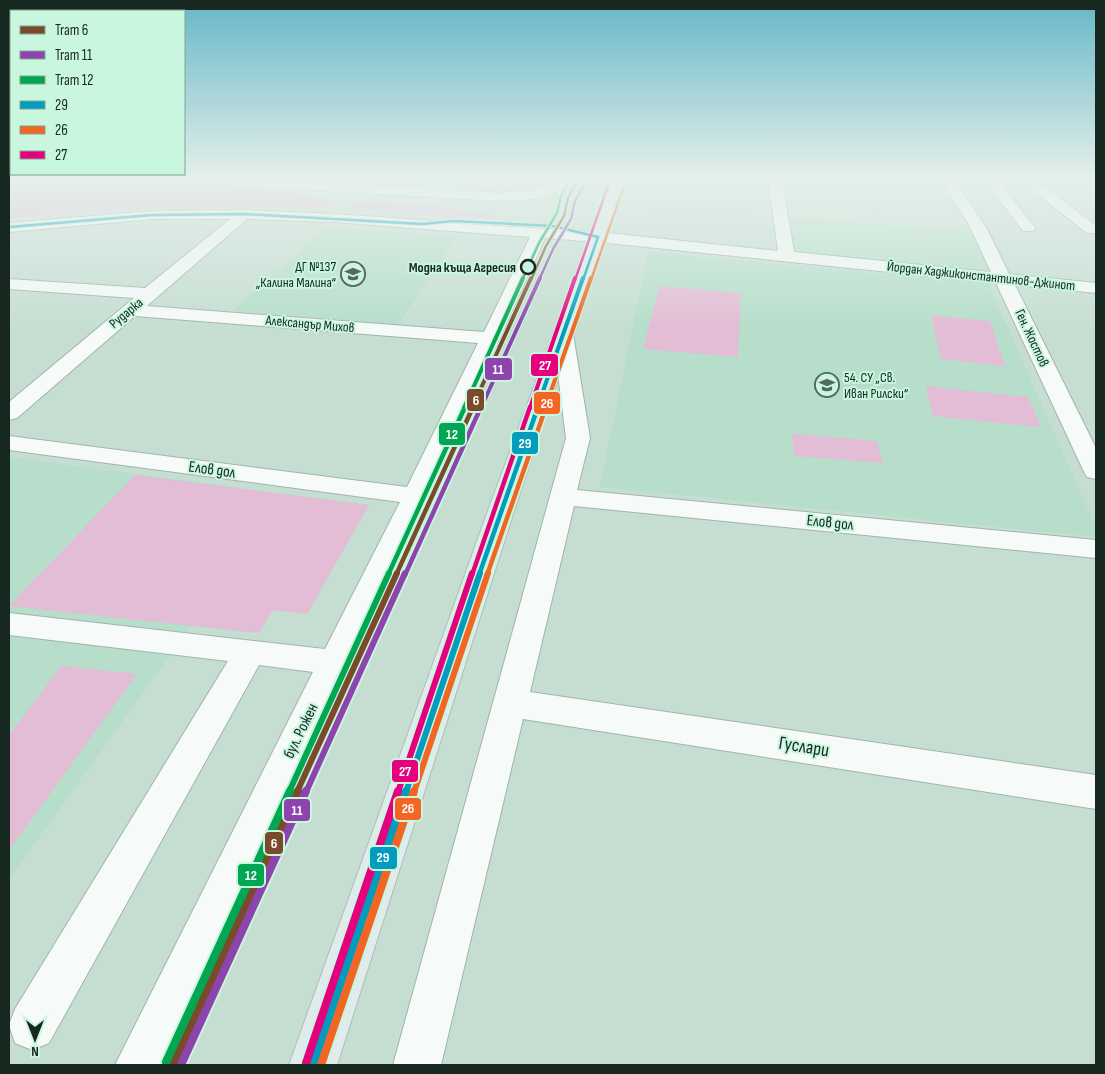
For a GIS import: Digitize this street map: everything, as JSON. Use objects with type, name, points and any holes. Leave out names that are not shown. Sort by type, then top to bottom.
[{"type":"main road","points":[[313,1065],[500,514],[600,230]]},
{"type":"street","name":"Рударка","points":[[9,413],[225,230]]},
{"type":"street","points":[[481,230],[598,237]]},
{"type":"street","points":[[570,230],[598,237]]},
{"type":"street","points":[[783,230],[787,256]]},
{"type":"street","name":"Ген. Жостов","points":[[980,230],[1096,472]]},
{"type":"street","name":"бул. Рожен","points":[[139,1065],[416,496],[538,234]]},
{"type":"street","name":"Йордан Хаджиконстантинов-Джинот","points":[[598,237],[1096,288]]},
{"type":"street","points":[[9,284],[149,294]]},
{"type":"street","name":"Александър Михов","points":[[131,310],[490,338]]},
{"type":"street","points":[[417,1065],[578,438],[563,334]]},
{"type":"street","name":"Елов дол","points":[[9,443],[416,496]]},
{"type":"street","name":"Елов дол","points":[[564,497],[1096,549]]},
{"type":"street","points":[[9,624],[335,662]]},
{"type":"street","points":[[32,1026],[250,652]]},
{"type":"street","name":"Гуслари","points":[[511,703],[1096,792]]},
{"type":"shaded area","name":"ДГ №137 „Калина Малина“","points":[[324,230],[372,230],[457,236],[398,325],[233,311]]},
{"type":"shaded area","points":[[790,230],[969,231],[991,267],[978,270],[792,252]]},
{"type":"shaded area","name":"54. СУ „Св. Иван Рилски“","points":[[648,252],[988,283],[1096,528],[1096,537],[600,487]]},
{"type":"shaded area","points":[[659,286],[741,293],[738,357],[643,349]]},
{"type":"shaded area","points":[[931,315],[990,321],[1005,366],[941,359]]},
{"type":"shaded area","points":[[926,386],[1028,397],[1041,427],[933,416]]},
{"type":"shaded area","points":[[792,434],[877,441],[883,463],[794,456]]},
{"type":"shaded area","points":[[9,457],[369,505],[307,614],[273,610],[259,633],[191,626],[9,879]]},
{"type":"shaded area","points":[[135,475],[369,505],[307,614],[273,610],[259,633],[9,606]]},
{"type":"shaded area","points":[[61,666],[137,674],[9,850],[9,736]]},
{"type":"tram line","name":"12","points":[[166,1062],[539,243],[547,230]]},
{"type":"tram line","name":"6","points":[[173,1065],[546,246],[556,230]]},
{"type":"tram line","name":"11","points":[[181,1065],[553,249],[564,230]]},
{"type":"transit line","name":"29","points":[[570,230],[598,237]]},
{"type":"transit line","name":"27","points":[[306,1063],[496,503],[592,230]]},
{"type":"transit line","name":"26","points":[[321,1065],[510,507],[608,230]]},
{"type":"transit line","name":"29","points":[[313,1065],[503,505],[598,237]]},
{"type":"place","name":"Модна къща Агресия","points":[[528,267]]},
{"type":"place","name":"ДГ №137 „Калина Малина“","points":[[353,274]]},
{"type":"place","name":"54. СУ „Св. Иван Рилски“","points":[[827,385]]}]
